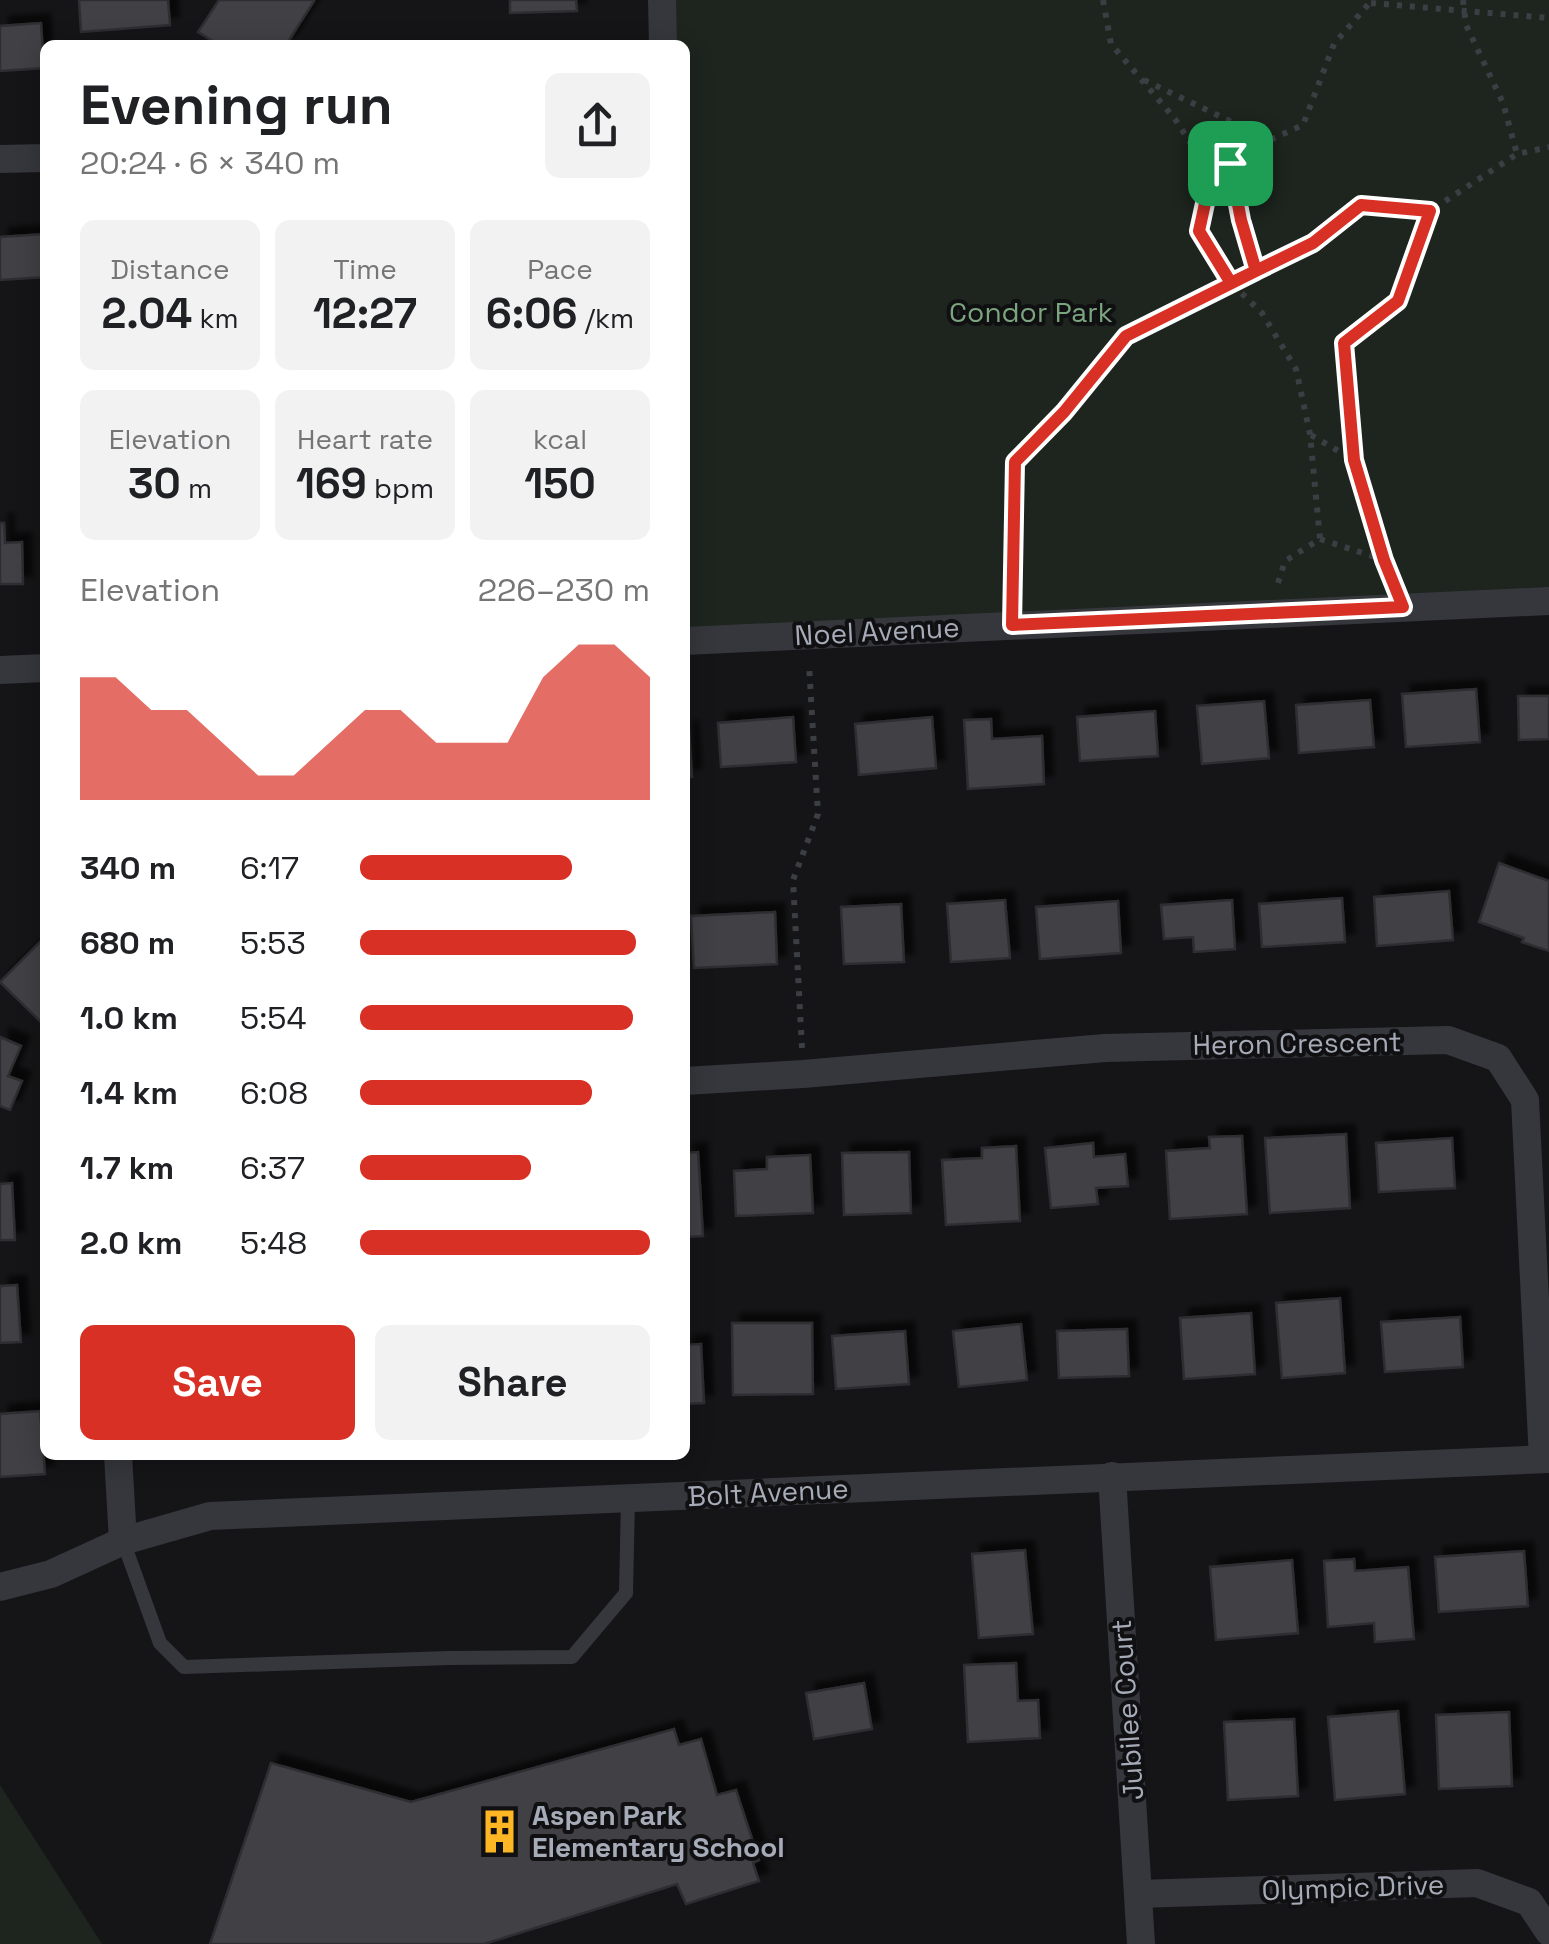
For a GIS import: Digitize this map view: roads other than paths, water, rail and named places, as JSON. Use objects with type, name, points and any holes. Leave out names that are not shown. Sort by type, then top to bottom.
[{"type":"street","points":[[662,0],[663,40]]},
{"type":"street","points":[[0,159],[40,158]]},
{"type":"street","name":"Noel Avenue","points":[[690,641],[1549,600]]},
{"type":"street","points":[[0,670],[40,668]]},
{"type":"street","name":"Heron Crescent","points":[[690,1080],[1124,1047],[1448,1040],[1498,1058],[1525,1100],[1546,1459]]},
{"type":"street","name":"Bolt Avenue","points":[[0,1587],[51,1574],[123,1541],[210,1516],[1546,1459]]},
{"type":"street","points":[[118,1460],[123,1541]]},
{"type":"street","name":"Jubilee Court","points":[[1112,1476],[1140,1944]]},
{"type":"street","name":"Olympic Drive","points":[[1138,1894],[1477,1883],[1530,1902],[1549,1932]]},
{"type":"lane","points":[[123,1541],[160,1643],[184,1667],[572,1658],[626,1593],[628,1498]]},
{"type":"place","name":"Aspen Park Elementary School","points":[[499,1831]]},
{"type":"park label","name":"Condor Park","points":[[1031,312]]}]
